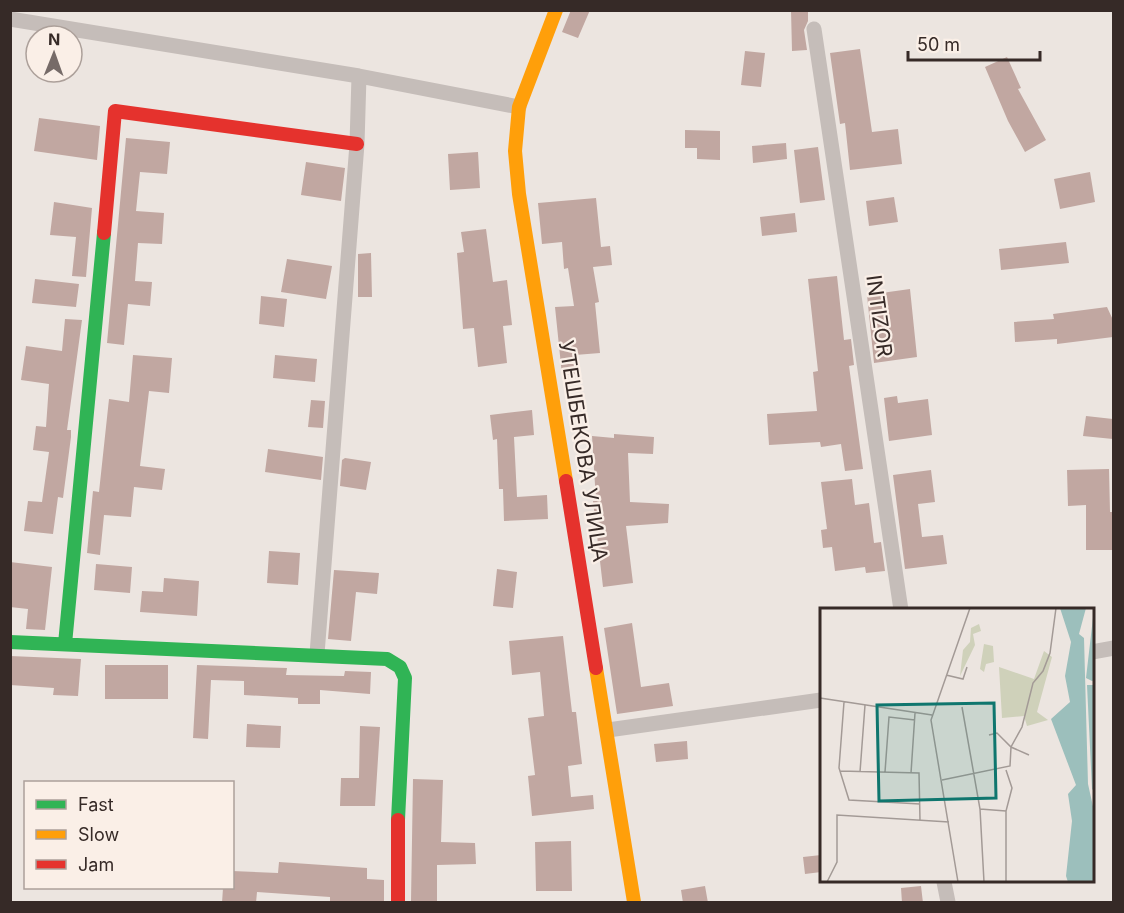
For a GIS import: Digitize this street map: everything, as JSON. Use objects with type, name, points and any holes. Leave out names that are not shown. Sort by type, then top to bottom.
[{"type":"street","name":"УТЕШБЕКОВА УЛИЦА","points":[[556,10],[519,107],[515,151],[519,194],[608,730],[634,903]]},
{"type":"street","points":[[10,19],[359,76],[519,107]]},
{"type":"street","name":"INTIZOR","points":[[814,29],[901,608]]},
{"type":"street","points":[[317,654],[357,144],[359,76]]},
{"type":"street","points":[[65,644],[115,111],[357,144]]},
{"type":"street","points":[[10,642],[317,654],[387,659],[400,667],[405,678],[398,807],[398,903]]},
{"type":"street","points":[[1094,652],[1113,648]]},
{"type":"street","points":[[608,730],[820,700]]},
{"type":"street","points":[[944,883],[948,903]]},
{"type":"building","points":[[571,10],[590,10],[578,38],[562,32]]},
{"type":"building","points":[[791,10],[808,10],[808,21],[804,30],[807,50],[792,51]]},
{"type":"building","points":[[860,49],[872,132],[898,129],[902,164],[850,170],[845,123],[840,124],[830,53]]},
{"type":"building","points":[[745,51],[765,53],[761,87],[741,85]]},
{"type":"building","points":[[1007,57],[1021,88],[1018,89],[1046,140],[1025,152],[1008,121],[985,67]]},
{"type":"building","points":[[39,118],[100,126],[97,160],[34,151]]},
{"type":"building","points":[[685,130],[720,131],[720,160],[697,159],[697,148],[685,148]]},
{"type":"building","points":[[126,138],[170,142],[167,174],[140,172],[136,211],[164,213],[162,244],[138,243],[135,281],[152,282],[150,306],[128,304],[124,345],[107,343]]},
{"type":"building","points":[[786,143],[787,159],[753,163],[752,146]]},
{"type":"building","points":[[818,147],[825,200],[800,203],[794,150]]},
{"type":"building","points":[[478,152],[480,188],[450,190],[448,154]]},
{"type":"building","points":[[306,162],[345,168],[341,201],[301,195]]},
{"type":"building","points":[[1090,172],[1095,202],[1060,209],[1054,179]]},
{"type":"building","points":[[894,197],[898,222],[869,226],[866,201]]},
{"type":"building","points":[[596,198],[601,247],[610,246],[612,265],[593,267],[599,302],[595,303],[600,353],[575,355],[577,374],[562,375],[555,307],[574,306],[568,268],[564,269],[562,242],[542,244],[538,203]]},
{"type":"building","points":[[54,202],[92,208],[86,277],[72,276],[76,237],[50,235]]},
{"type":"building","points":[[795,213],[797,232],[762,236],[760,217]]},
{"type":"building","points":[[486,229],[493,282],[507,280],[512,325],[503,326],[507,363],[478,367],[474,328],[463,329],[457,253],[464,252],[461,232]]},
{"type":"building","points":[[1066,242],[1069,263],[1001,270],[999,249]]},
{"type":"building","points":[[371,253],[372,297],[358,297],[358,254]]},
{"type":"building","points":[[287,259],[332,266],[326,299],[281,292]]},
{"type":"building","points":[[837,276],[844,340],[851,339],[854,365],[849,366],[863,469],[845,471],[841,444],[821,447],[820,442],[769,445],[767,414],[817,411],[813,372],[818,371],[808,279]]},
{"type":"building","points":[[35,279],[79,284],[76,307],[32,303]]},
{"type":"building","points":[[910,289],[917,357],[874,363],[867,295]]},
{"type":"building","points":[[261,296],[287,299],[284,327],[259,324]]},
{"type":"building","points":[[1107,307],[1113,320],[1113,337],[1057,344],[1057,339],[1015,342],[1014,322],[1054,319],[1053,314]]},
{"type":"building","points":[[65,319],[82,320],[67,430],[71,430],[71,437],[63,498],[58,497],[53,534],[24,531],[28,501],[42,502],[49,452],[33,450],[36,426],[46,427],[49,384],[21,380],[26,346],[62,351]]},
{"type":"building","points":[[133,355],[172,358],[169,393],[149,391],[140,466],[165,469],[162,490],[134,487],[131,517],[104,515],[100,555],[87,553],[93,491],[99,492],[109,399],[129,402]]},
{"type":"building","points":[[275,355],[317,359],[315,382],[273,378]]},
{"type":"building","points":[[897,396],[898,403],[928,399],[932,435],[889,441],[884,398]]},
{"type":"building","points":[[311,400],[325,401],[323,428],[308,427]]},
{"type":"building","points":[[532,410],[534,435],[514,437],[517,497],[547,495],[548,519],[504,521],[503,489],[499,489],[497,439],[493,440],[490,415]]},
{"type":"building","points":[[1086,416],[1113,419],[1113,439],[1083,436]]},
{"type":"building","points":[[614,434],[654,437],[653,454],[628,453],[630,502],[669,504],[668,523],[626,526],[633,583],[603,587],[593,501],[596,501],[592,436],[614,438]]},
{"type":"building","points":[[268,449],[323,457],[321,480],[265,472]]},
{"type":"building","points":[[345,458],[371,462],[366,490],[340,486],[342,460]]},
{"type":"building","points":[[1109,469],[1110,512],[1113,512],[1113,550],[1086,550],[1086,505],[1068,506],[1067,470]]},
{"type":"building","points":[[931,470],[935,502],[918,504],[922,537],[943,535],[947,564],[905,569],[893,475]]},
{"type":"building","points":[[852,479],[855,505],[869,503],[874,543],[881,542],[885,571],[866,573],[865,567],[835,571],[832,547],[823,548],[821,530],[827,529],[821,482]]},
{"type":"building","points":[[269,551],[300,553],[298,585],[267,583]]},
{"type":"building","points":[[10,562],[52,567],[45,630],[26,629],[28,609],[10,607]]},
{"type":"building","points":[[96,564],[132,567],[130,593],[94,590]]},
{"type":"building","points":[[497,569],[517,572],[513,608],[493,606]]},
{"type":"building","points":[[334,570],[379,573],[377,594],[356,592],[351,641],[328,639]]},
{"type":"building","points":[[164,578],[199,581],[197,616],[140,612],[142,591],[163,592]]},
{"type":"building","points":[[632,623],[641,687],[669,683],[673,706],[617,714],[604,628]]},
{"type":"building","points":[[563,636],[572,712],[576,712],[582,764],[568,766],[571,797],[593,795],[594,809],[532,816],[528,776],[535,775],[528,718],[544,716],[540,672],[512,675],[509,641]]},
{"type":"building","points":[[10,656],[81,659],[78,696],[53,695],[54,688],[10,685]]},
{"type":"building","points":[[105,665],[168,665],[168,699],[105,699]]},
{"type":"building","points":[[197,665],[287,668],[286,675],[344,676],[345,671],[371,672],[370,694],[320,690],[320,704],[298,704],[298,698],[244,695],[244,681],[211,680],[208,739],[193,738]]},
{"type":"building","points":[[247,724],[281,726],[280,748],[246,747]]},
{"type":"building","points":[[360,726],[380,727],[375,806],[340,806],[341,778],[359,778]]},
{"type":"building","points":[[687,741],[688,759],[656,762],[654,744]]},
{"type":"building","points":[[413,779],[443,780],[441,842],[475,843],[476,864],[437,865],[437,902],[411,901]]},
{"type":"building","points":[[571,841],[572,891],[536,891],[535,842]]},
{"type":"building","points":[[820,855],[820,872],[805,874],[803,857]]},
{"type":"building","points":[[279,862],[367,868],[367,879],[384,880],[384,901],[330,902],[330,897],[257,892],[256,903],[222,903],[223,889],[234,889],[234,871],[278,873]]},
{"type":"building","points":[[705,886],[708,903],[683,903],[681,890]]},
{"type":"building","points":[[921,886],[923,903],[902,903],[901,888]]},
{"type":"traffic: fast","points":[[65,644],[104,233]]},
{"type":"traffic: fast","points":[[10,642],[387,659],[400,667],[405,678],[398,820]]},
{"type":"traffic: slow","points":[[556,10],[519,107],[515,151],[519,194],[566,481]]},
{"type":"traffic: slow","points":[[596,668],[634,902]]},
{"type":"traffic: jam","points":[[104,233],[115,111],[357,144]]},
{"type":"traffic: jam","points":[[566,481],[596,668]]},
{"type":"traffic: jam","points":[[398,820],[398,902]]}]
